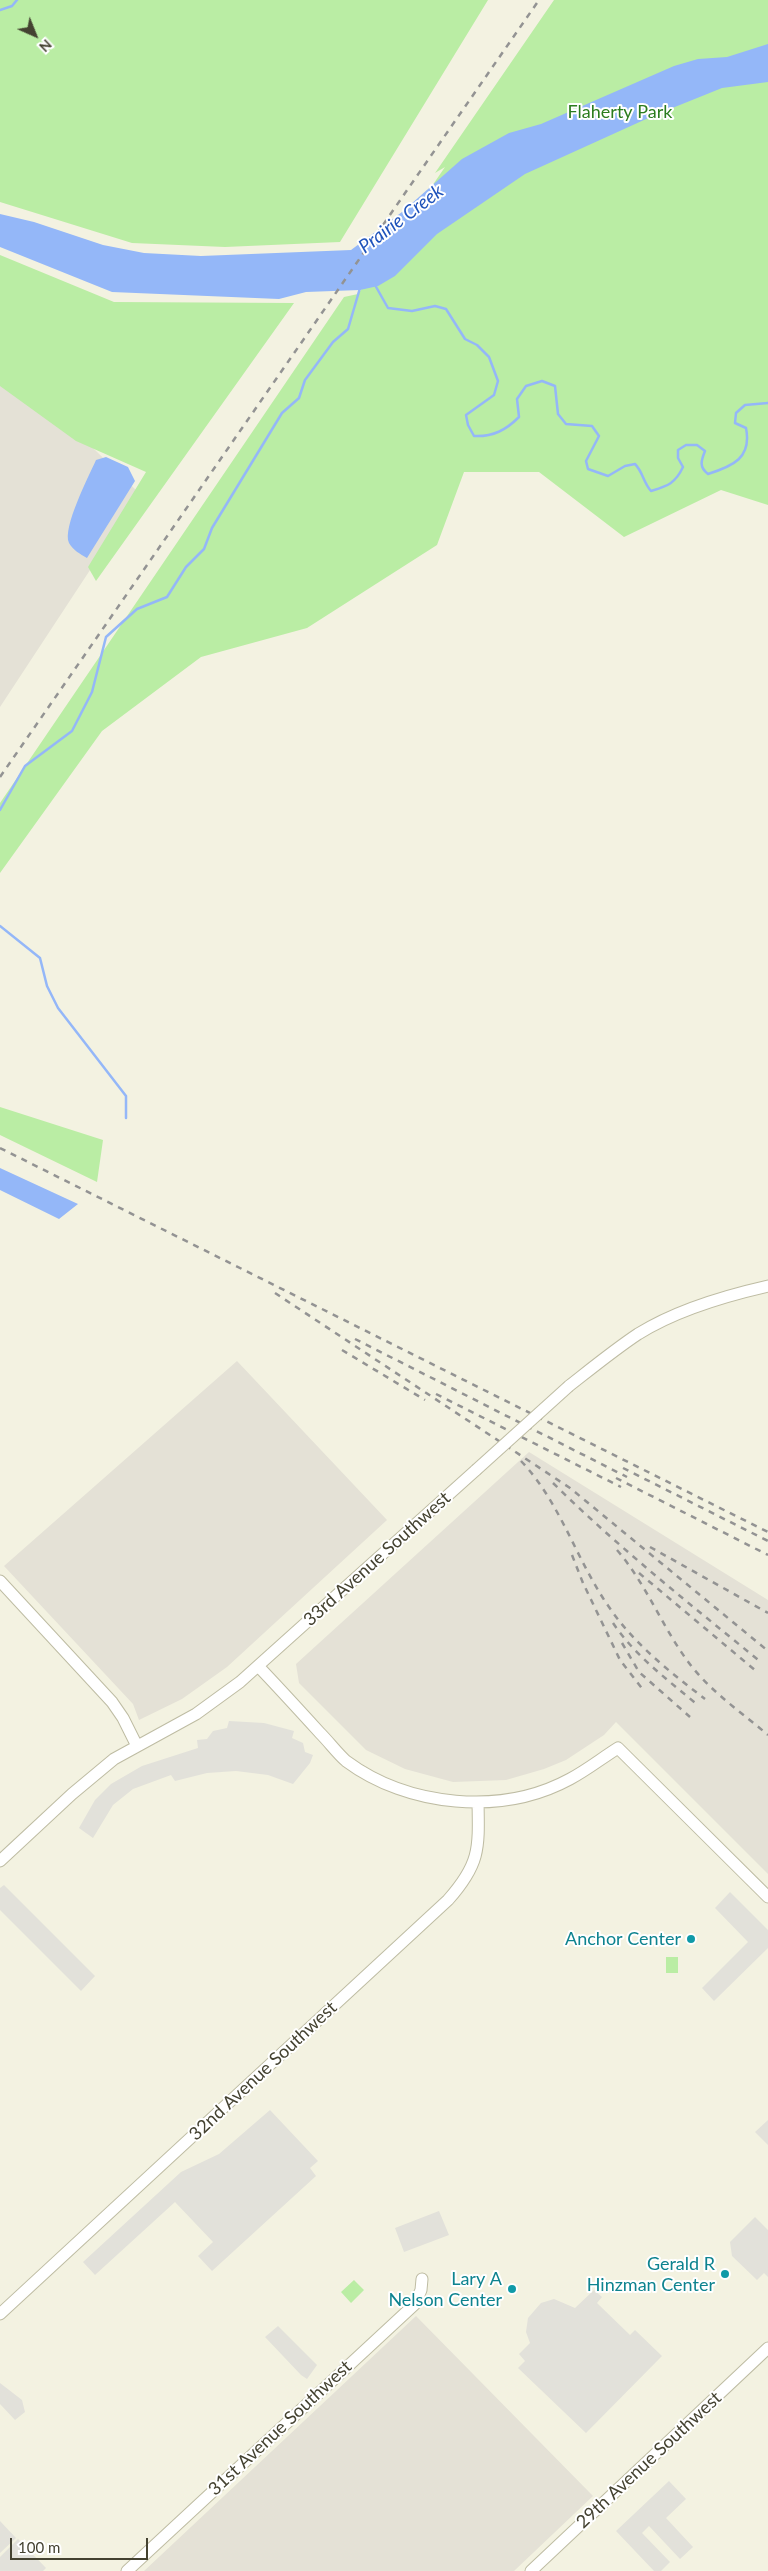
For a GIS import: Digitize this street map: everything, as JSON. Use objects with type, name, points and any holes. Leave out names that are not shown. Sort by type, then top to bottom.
[{"type":"street","name":"33rd Avenue Southwest","points":[[0,1860],[99,1771],[137,1746],[209,1706],[258,1666],[569,1386],[639,1334],[681,1313],[740,1293],[768,1286]]},
{"type":"street","points":[[0,1581],[112,1702],[123,1718],[137,1746]]},
{"type":"street","points":[[258,1666],[346,1760],[393,1785],[422,1795],[478,1802],[505,1800],[536,1792],[569,1779],[618,1748],[768,1897]]},
{"type":"street","name":"32nd Avenue Southwest","points":[[0,2314],[448,1900],[464,1882],[474,1864],[479,1845],[478,1802]]},
{"type":"street","name":"31st Avenue Southwest","points":[[127,2571],[415,2304],[421,2290],[422,2278]]},
{"type":"street","name":"29th Avenue Southwest","points":[[531,2571],[768,2348]]},
{"type":"shaded area","points":[[0,357],[140,494],[0,707]]},
{"type":"shaded area","points":[[237,1361],[387,1520],[227,1667],[182,1699],[139,1720],[133,1704],[4,1566]]},
{"type":"shaded area","points":[[529,1452],[768,1600],[768,1874],[616,1722],[604,1735],[566,1760],[544,1769],[506,1780],[453,1782],[405,1769],[366,1750],[299,1683],[296,1664]]},
{"type":"shaded area","points":[[229,1721],[264,1723],[294,1731],[292,1738],[303,1743],[305,1752],[313,1755],[310,1763],[293,1784],[268,1775],[236,1771],[207,1773],[175,1781],[171,1775],[133,1789],[113,1805],[93,1838],[79,1828],[95,1800],[111,1784],[142,1766],[198,1748],[197,1740],[207,1739],[213,1731],[227,1728]]},
{"type":"shaded area","points":[[4,1885],[95,1976],[81,1991],[0,1910],[0,1888]]},
{"type":"shaded area","points":[[730,1892],[768,1930],[768,1948],[714,2001],[702,1988],[748,1942],[715,1908]]},
{"type":"shaded area","points":[[270,2110],[318,2161],[310,2168],[316,2176],[212,2271],[198,2256],[213,2242],[175,2202],[95,2275],[83,2262],[181,2172],[219,2154]]},
{"type":"shaded area","points":[[768,2120],[768,2145],[755,2132]]},
{"type":"shaded area","points":[[439,2211],[449,2235],[404,2252],[395,2228]]},
{"type":"shaded area","points":[[755,2217],[768,2230],[768,2277],[764,2273],[757,2280],[732,2256],[730,2242]]},
{"type":"shaded area","points":[[594,2290],[602,2297],[597,2303],[630,2335],[635,2330],[662,2356],[586,2433],[518,2368],[525,2361],[519,2354],[530,2343],[526,2332],[528,2318],[541,2303],[554,2299],[575,2308]]},
{"type":"shaded area","points":[[416,2316],[593,2496],[514,2571],[144,2571]]},
{"type":"shaded area","points":[[278,2326],[317,2365],[307,2379],[265,2337]]},
{"type":"shaded area","points":[[0,2383],[22,2400],[25,2412],[15,2420],[0,2404]]},
{"type":"shaded area","points":[[669,2481],[686,2499],[666,2518],[693,2547],[680,2559],[649,2526],[642,2533],[670,2562],[661,2571],[654,2571],[616,2531]]},
{"type":"shaded area","points":[[0,2521],[16,2538],[0,2553]]},
{"type":"shaded area","points":[[18,2539],[46,2568],[43,2571],[0,2571],[0,2557]]},
{"type":"green space","points":[[0,0],[488,0],[340,242],[225,247],[132,243],[0,202]]},
{"type":"green space","name":"Flaherty Park","points":[[554,0],[768,0],[768,505],[721,490],[624,537],[539,472],[464,472],[437,545],[307,628],[201,657],[102,731],[0,873],[0,803],[344,297],[358,294],[445,167],[435,173]]},
{"type":"green space","points":[[0,255],[114,302],[294,303],[96,581],[88,567],[146,472],[76,441],[0,386]]},
{"type":"green space","points":[[0,1107],[103,1140],[97,1182],[0,1135]]},
{"type":"green space","points":[[666,1957],[678,1957],[678,1973],[666,1973]]},
{"type":"green space","points":[[354,2280],[364,2290],[351,2303],[341,2292]]},
{"type":"water","name":"Prairie Creek","points":[[768,44],[768,82],[722,88],[655,115],[525,174],[437,234],[395,276],[378,286],[360,290],[306,292],[279,299],[112,292],[0,247],[0,214],[34,222],[103,245],[144,253],[201,256],[351,250],[402,212],[462,159],[509,133],[541,124],[674,66],[698,59],[727,57]]},
{"type":"water","points":[[106,457],[128,467],[135,481],[87,558],[75,550],[69,543],[69,526],[77,502],[96,460]]},
{"type":"water","points":[[0,1168],[78,1204],[59,1219],[0,1190]]},
{"type":"waterway","points":[[0,10],[12,6],[17,0]]},
{"type":"waterway","points":[[375,285],[388,308],[412,311],[435,306],[446,309],[465,339],[477,345],[489,357],[498,381],[494,395],[466,415],[468,425],[474,436],[493,434],[514,422],[519,417],[517,399],[526,386],[542,381],[555,386],[558,414],[566,424],[592,426],[599,436],[586,461],[588,469],[608,476],[625,466],[635,464],[651,491],[674,481],[683,467],[678,458],[678,450],[686,445],[697,445],[705,451],[702,464],[703,469],[708,474],[733,464],[743,454],[747,438],[746,428],[735,423],[736,413],[745,405],[768,403]]},
{"type":"waterway","points":[[0,810],[25,766],[72,731],[92,692],[106,637],[137,609],[167,597],[186,567],[204,549],[212,528],[282,413],[299,398],[305,380],[333,342],[348,329],[360,288]]},
{"type":"waterway","points":[[0,926],[40,958],[47,986],[58,1008],[126,1096],[126,1118]]},
{"type":"railway","points":[[0,777],[539,0]]},
{"type":"railway","points":[[0,1148],[768,1532]]},
{"type":"railway","points":[[275,1293],[570,1488],[768,1651]]},
{"type":"railway","points":[[355,1339],[627,1477]]},
{"type":"railway","points":[[342,1350],[425,1400]]},
{"type":"railway","points":[[436,1394],[621,1487]]},
{"type":"railway","points":[[521,1461],[547,1495],[597,1589],[619,1620],[653,1657],[705,1699]]},
{"type":"railway","points":[[623,1468],[768,1541]]},
{"type":"railway","points":[[616,1478],[768,1555]]},
{"type":"railway","points":[[553,1483],[629,1553],[762,1663]]},
{"type":"railway","points":[[650,1547],[768,1613]]},
{"type":"railway","points":[[617,1550],[628,1563],[679,1649],[697,1673],[716,1692],[768,1735]]},
{"type":"railway","points":[[572,1555],[583,1583],[620,1660],[644,1691]]},
{"type":"railway","points":[[639,1573],[756,1671]]},
{"type":"railway","points":[[613,1623],[642,1657],[699,1706]]},
{"type":"railway","points":[[622,1643],[639,1672],[690,1717]]},
{"type":"place","name":"Anchor Center","points":[[691,1939]]},
{"type":"place","name":"Gerald R Hinzman Center","points":[[725,2274]]},
{"type":"place","name":"Lary A Nelson Center","points":[[512,2289]]}]
